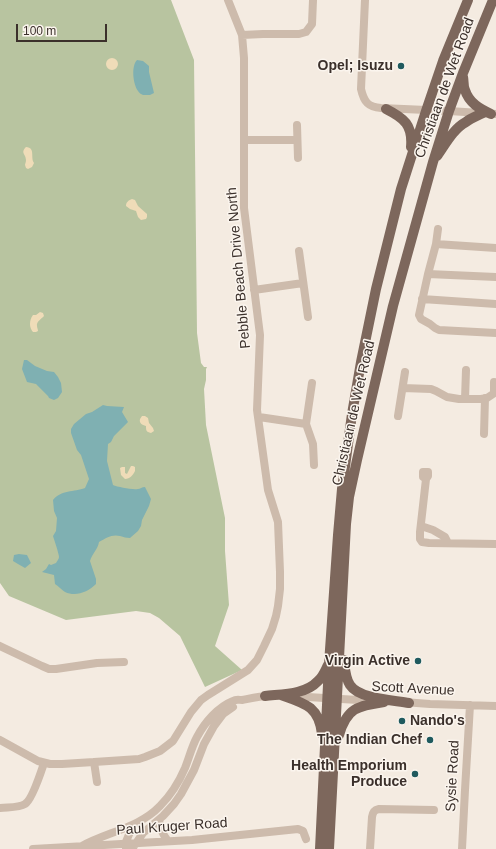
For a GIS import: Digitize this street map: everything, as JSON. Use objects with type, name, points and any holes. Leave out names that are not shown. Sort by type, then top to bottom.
[{"type":"main road","name":"Christiaan de Wet Road","points":[[332,698],[329,664],[338,535],[349,435],[361,362],[376,289],[401,189],[443,61],[468,0]]},
{"type":"main road","name":"Christiaan de Wet Road","points":[[320,849],[329,752],[332,698],[341,626],[346,524],[349,497],[393,306],[433,162],[463,73],[493,0]]},
{"type":"main road","points":[[463,73],[464,90],[468,97],[476,106],[490,114]]},
{"type":"main road","points":[[386,109],[401,118],[408,125],[411,143],[409,165]]},
{"type":"main road","points":[[433,162],[451,136],[461,125],[466,121],[490,114]]},
{"type":"main road","points":[[341,626],[345,668],[350,685],[359,692],[368,696],[408,703]]},
{"type":"main road","points":[[265,696],[294,693],[310,688],[320,680],[329,664]]},
{"type":"main road","points":[[281,696],[299,702],[313,709],[329,752]]},
{"type":"main road","points":[[329,752],[342,725],[350,713],[359,707],[388,701]]},
{"type":"main road","name":"Christiaan de Wet Road","points":[[329,752],[329,849]]},
{"type":"street","name":"Pebble Beach Drive North","points":[[44,763],[62,764],[139,759],[153,755],[160,751],[173,741],[191,712],[201,700],[248,670],[257,660],[272,630],[276,616],[280,589],[278,522],[268,490],[259,417],[260,335],[244,208],[244,58],[242,35],[228,0]]},
{"type":"street","points":[[242,35],[299,34],[306,32],[312,24],[313,0]]},
{"type":"street","points":[[365,0],[361,89],[368,104],[374,108],[386,109],[490,114]]},
{"type":"street","points":[[297,125],[298,158]]},
{"type":"street","points":[[244,140],[297,140]]},
{"type":"street","points":[[438,229],[436,244],[418,315],[419,317],[439,330],[496,333]]},
{"type":"street","points":[[436,244],[496,248]]},
{"type":"street","points":[[299,251],[308,317]]},
{"type":"street","points":[[428,274],[496,277]]},
{"type":"street","points":[[254,290],[303,283]]},
{"type":"street","points":[[422,299],[496,304]]},
{"type":"street","points":[[465,399],[466,370]]},
{"type":"street","points":[[398,416],[405,372]]},
{"type":"street","points":[[403,388],[431,389],[447,397],[481,399],[487,398],[495,392],[494,382]]},
{"type":"street","points":[[312,383],[306,424],[313,444],[314,465]]},
{"type":"street","points":[[484,434],[485,398]]},
{"type":"street","points":[[259,417],[306,424]]},
{"type":"street","points":[[426,479],[420,539],[422,542],[496,544]]},
{"type":"street","points":[[421,526],[433,530],[445,537],[448,543]]},
{"type":"street","points":[[0,646],[49,669],[106,662],[124,662]]},
{"type":"street","name":"Scott Avenue","points":[[82,846],[97,838],[133,825],[149,816],[160,807],[175,788],[183,773],[197,737],[204,725],[219,709],[235,700],[265,696],[281,696],[496,706]]},
{"type":"street","points":[[134,846],[143,833],[159,820],[174,804],[188,782],[204,744],[214,726],[223,714],[241,700]]},
{"type":"street","name":"Sysie Road","points":[[462,849],[470,705]]},
{"type":"street","points":[[0,740],[44,763],[27,803],[20,806],[0,808]]},
{"type":"street","points":[[94,762],[97,782]]},
{"type":"street","points":[[370,849],[372,817],[375,810],[434,810]]},
{"type":"street","points":[[159,820],[163,835],[168,841]]},
{"type":"street","points":[[125,847],[133,825]]},
{"type":"street","name":"Paul Kruger Road","points":[[33,849],[82,846],[125,847],[168,841],[192,840],[298,829],[303,831],[306,839]]},
{"type":"green space","points":[[0,0],[171,0],[194,60],[197,333],[201,363],[204,367],[207,367],[204,389],[206,425],[225,518],[225,551],[229,605],[215,646],[242,670],[205,687],[180,636],[159,618],[150,613],[136,611],[66,620],[9,596],[0,583]]},
{"type":"sand","points":[[112,58],[116,60],[118,64],[116,68],[112,70],[108,68],[106,64],[108,60]]},
{"type":"sand","points":[[26,147],[32,151],[34,163],[32,167],[28,169],[25,165],[26,158],[23,152]]},
{"type":"sand","points":[[132,199],[135,200],[138,206],[147,214],[146,219],[141,220],[136,211],[126,206],[128,201]]},
{"type":"sand","points":[[40,312],[43,313],[44,316],[37,323],[38,331],[33,332],[30,326],[31,319],[33,315]]},
{"type":"sand","points":[[142,416],[148,418],[154,431],[151,433],[147,431],[146,426],[140,423]]},
{"type":"sand","points":[[131,466],[135,467],[135,471],[131,476],[125,479],[121,475],[120,468],[125,467],[125,473],[127,474]]},
{"type":"water","points":[[137,60],[143,61],[149,66],[154,93],[150,95],[142,95],[136,88],[133,71]]},
{"type":"water","points":[[24,360],[27,360],[35,366],[47,371],[54,372],[61,383],[62,392],[58,398],[54,400],[49,398],[36,384],[27,382],[22,369]]},
{"type":"water","points":[[103,405],[124,407],[122,412],[128,422],[108,444],[107,461],[113,485],[132,489],[145,487],[151,499],[141,526],[130,538],[114,536],[99,542],[90,561],[96,579],[96,584],[82,593],[73,594],[65,592],[55,584],[54,575],[42,572],[49,564],[51,565],[56,563],[59,558],[53,536],[56,531],[57,518],[54,511],[53,500],[60,494],[85,488],[89,479],[81,455],[77,450],[71,429],[74,424],[86,414]]},
{"type":"water","points":[[14,555],[27,555],[31,563],[25,568],[13,561]]},
{"type":"place","name":"Opel; Isuzu","points":[[401,66]]},
{"type":"place","name":"Virgin Active","points":[[418,661]]},
{"type":"place","name":"Nando's","points":[[402,721]]},
{"type":"place","name":"The Indian Chef","points":[[430,740]]},
{"type":"place","name":"Health Emporium Produce","points":[[415,774]]}]
